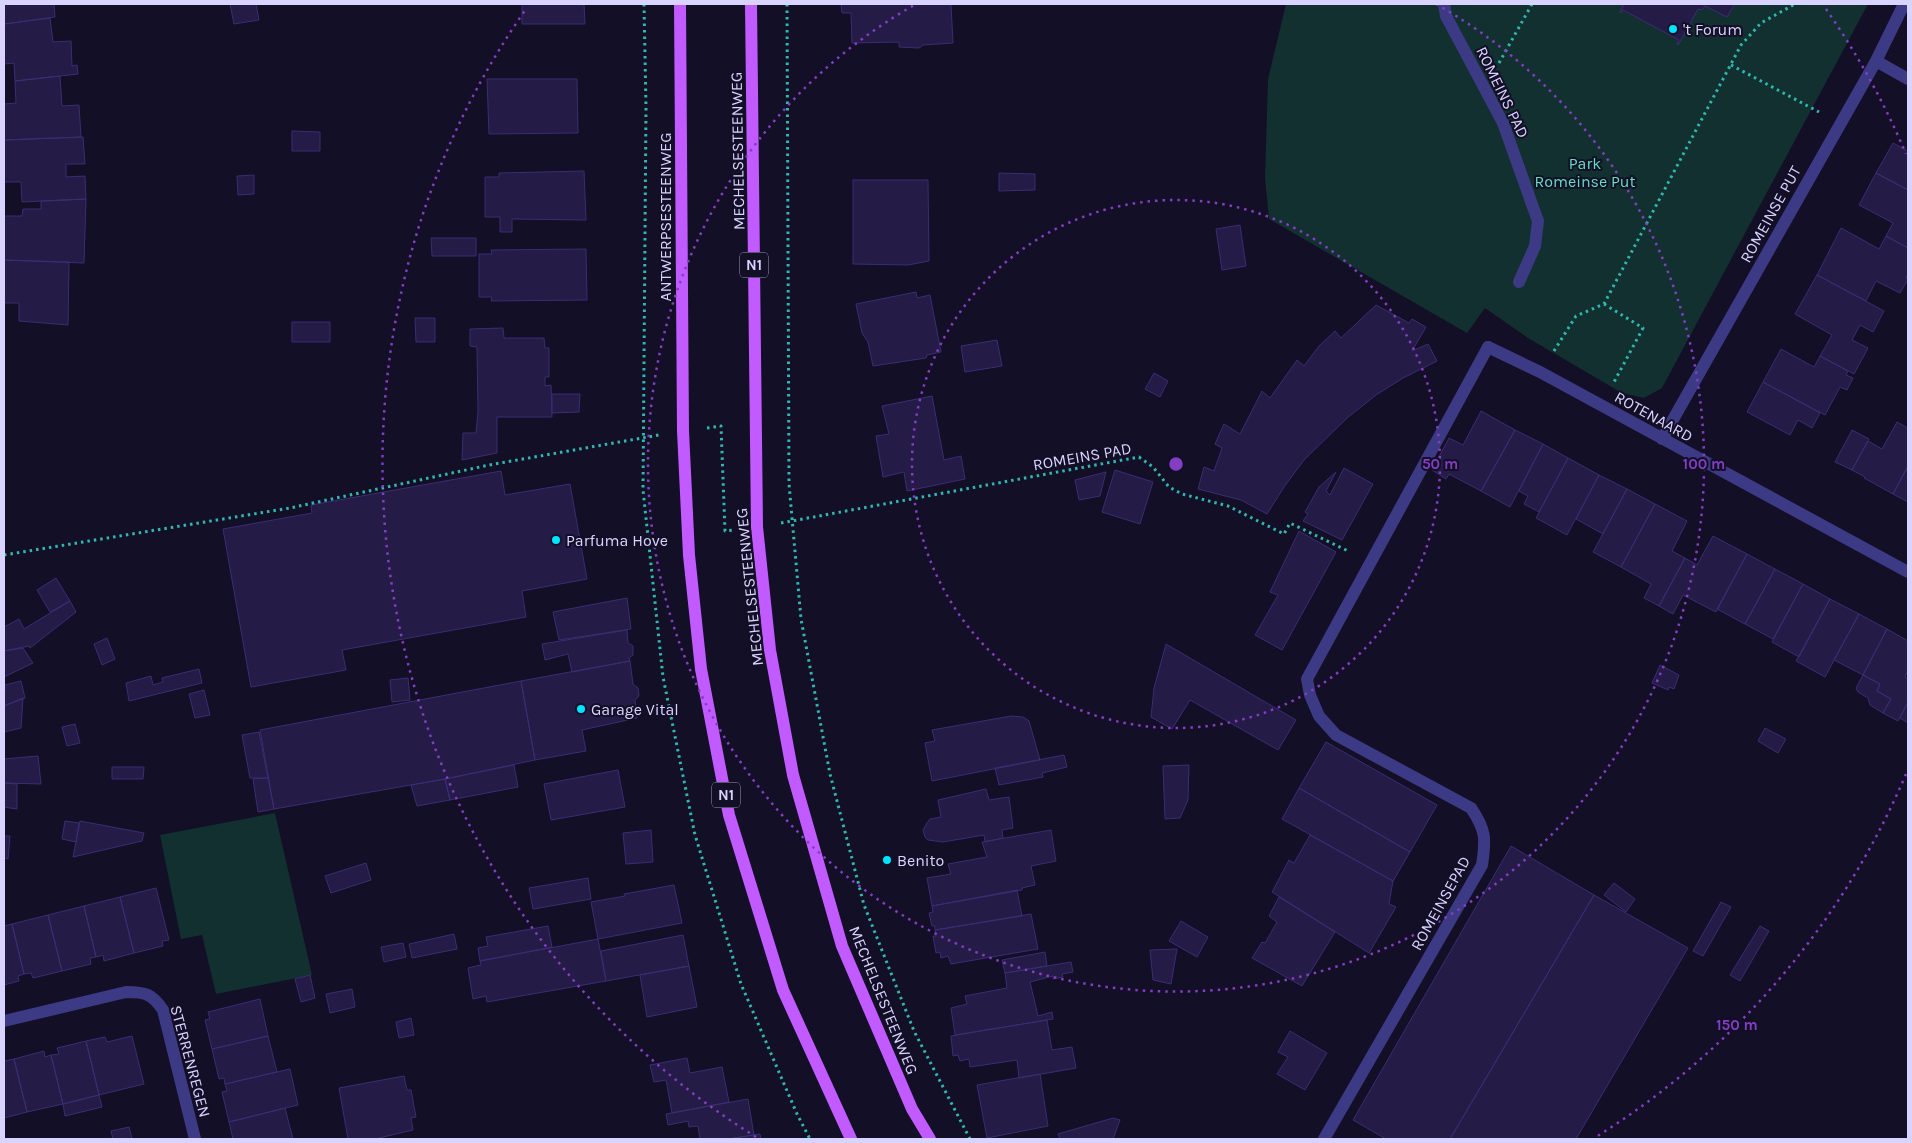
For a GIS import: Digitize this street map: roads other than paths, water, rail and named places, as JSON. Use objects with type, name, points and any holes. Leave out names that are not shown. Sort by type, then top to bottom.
[{"type":"main road","name":"MECHELSESTEENWEG","points":[[751,4],[757,527],[770,650],[796,784],[842,946],[912,1108],[930,1139]]},
{"type":"main road","name":"ANTWERPSESTEENWEG","points":[[680,5],[683,431],[689,555],[701,669],[729,815],[783,990],[851,1139]]},
{"type":"street","name":"ROMEINS PAD","points":[[1444,4],[1446,16],[1503,123],[1538,221],[1535,246],[1519,282]]},
{"type":"street","name":"ROMEINSE PUT","points":[[1662,438],[1839,123],[1876,61],[1904,4]]},
{"type":"street","points":[[1876,61],[1908,79]]},
{"type":"street","name":"ROTENAARD","points":[[1488,347],[1540,372],[1908,572]]},
{"type":"street","name":"ROMEINSEPAD","points":[[1324,1139],[1482,865],[1486,840],[1478,819],[1470,808],[1336,735],[1319,716],[1310,695],[1307,679],[1488,347]]},
{"type":"street","name":"STERRENREGEN","points":[[4,1021],[126,992],[143,992],[155,999],[163,1010],[194,1139]]},
{"type":"place","name":"'t Forum","points":[[1673,29]]},
{"type":"place","name":"Parfuma Hove","points":[[556,540]]},
{"type":"place","name":"Garage Vital","points":[[581,709]]},
{"type":"place","name":"Benito","points":[[887,860]]},
{"type":"park label","name":"Park Romeinse Put","points":[[1585,172]]}]
